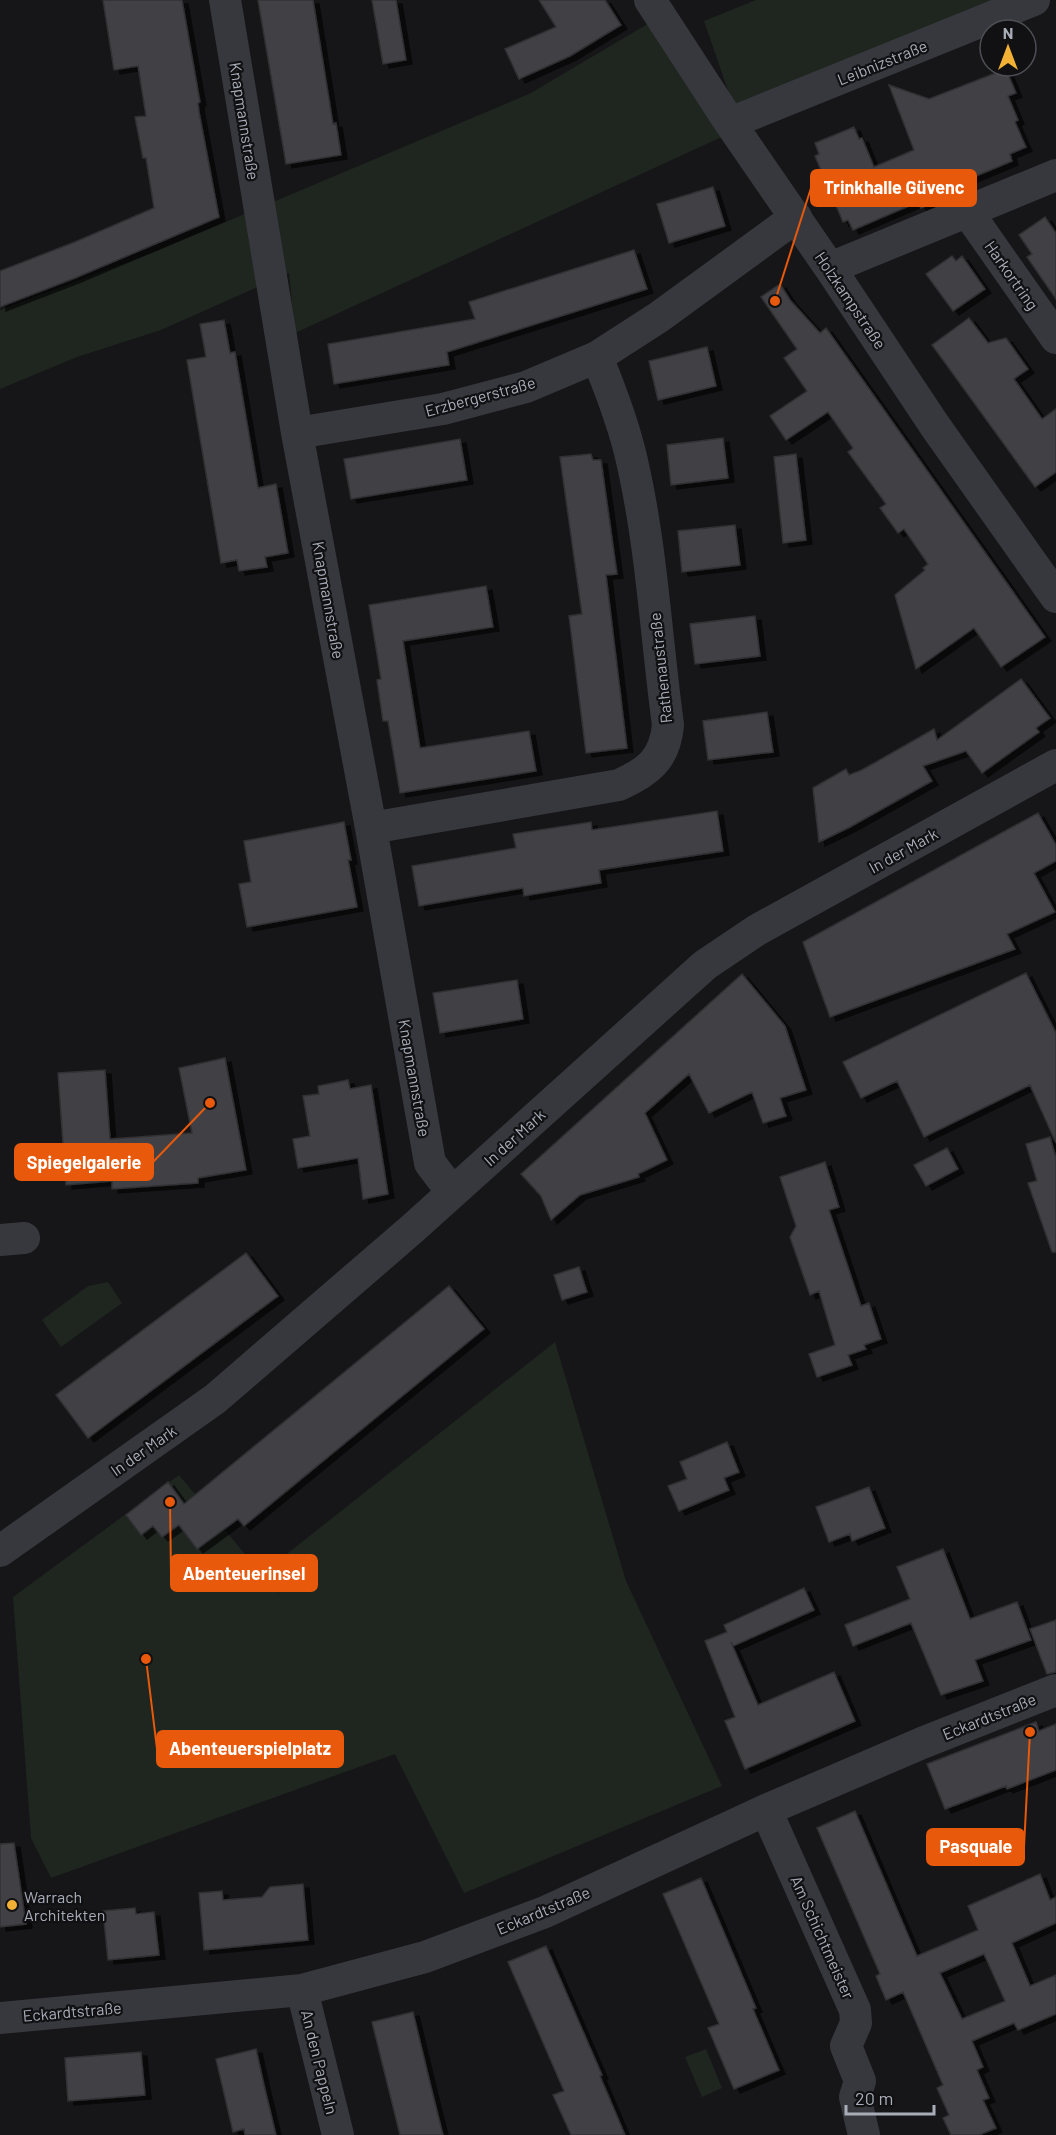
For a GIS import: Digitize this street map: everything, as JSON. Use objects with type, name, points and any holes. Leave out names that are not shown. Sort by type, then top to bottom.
[{"type":"street","name":"Knapmannstraße","points":[[225,0],[297,433],[372,828],[430,1162],[452,1192]]},
{"type":"street","name":"Holzkampstraße","points":[[650,0],[729,123],[796,217],[935,426],[1051,581]]},
{"type":"street","name":"Leibnizstraße","points":[[729,123],[1034,0]]},
{"type":"street","points":[[830,268],[1056,175]]},
{"type":"street","name":"Harkortring","points":[[967,212],[1056,338]]},
{"type":"street","name":"Erzbergerstraße","points":[[297,433],[443,409],[526,387],[597,357],[659,317],[796,217]]},
{"type":"street","name":"Rathenaustraße","points":[[372,828],[619,785],[640,776],[662,751],[668,725],[643,525],[632,461],[615,399],[597,357]]},
{"type":"street","name":"In der Mark","points":[[0,1551],[215,1399],[452,1192],[705,965],[734,944],[1056,765]]},
{"type":"street","name":"Eckardtstraße","points":[[0,2018],[302,1990],[425,1957],[545,1912],[766,1810],[922,1743],[1056,1690]]},
{"type":"street","name":"Am Schichtmeister","points":[[766,1810],[855,2010],[856,2023],[846,2046],[860,2081],[855,2097],[864,2135]]},
{"type":"street","name":"An den Pappeln","points":[[302,1990],[338,2135]]},
{"type":"shaded area","points":[[756,0],[996,0],[734,108],[704,21]]},
{"type":"shaded area","points":[[651,22],[726,135],[295,333],[289,273],[161,330],[77,357],[0,389],[0,310],[152,253],[529,94]]},
{"type":"shaded area","points":[[108,1282],[122,1303],[61,1347],[42,1320],[88,1286]]},
{"type":"shaded area","points":[[555,1342],[626,1581],[722,1786],[464,1893],[395,1754],[51,1878],[31,1838],[13,1597],[179,1475],[280,1596],[264,1572]]},
{"type":"shaded area","points":[[706,2049],[722,2088],[702,2097],[685,2057]]},
{"type":"building","points":[[103,0],[182,0],[200,102],[198,103],[199,112],[219,217],[0,307],[0,271],[154,208],[146,158],[143,158],[135,117],[146,116],[138,66],[114,70]]},
{"type":"building","points":[[258,0],[313,0],[333,124],[336,123],[341,155],[286,164]]},
{"type":"building","points":[[372,0],[396,0],[406,60],[383,64]]},
{"type":"building","points":[[539,0],[605,0],[621,25],[570,56],[519,79],[505,49],[556,27]]},
{"type":"building","points":[[983,78],[1010,78],[1016,93],[1008,96],[1018,120],[1015,122],[1026,147],[1010,154],[1012,161],[957,184],[960,191],[921,208],[918,202],[853,230],[848,220],[843,222],[815,156],[819,154],[815,143],[854,127],[859,139],[862,138],[874,167],[914,150],[889,85],[929,99]]},
{"type":"building","points":[[713,187],[725,226],[669,243],[657,204]]},
{"type":"building","points":[[1045,217],[1056,233],[1056,299],[1027,257],[1032,254],[1019,235]]},
{"type":"building","points":[[634,250],[647,289],[447,352],[449,365],[334,384],[328,344],[475,319],[469,302]]},
{"type":"building","points":[[952,256],[956,261],[962,256],[985,289],[953,311],[926,274]]},
{"type":"building","points":[[780,284],[790,300],[820,333],[826,328],[1045,637],[1001,667],[974,628],[916,669],[895,595],[925,570],[923,568],[928,564],[904,529],[898,533],[880,508],[886,504],[848,452],[853,448],[828,412],[786,440],[770,416],[807,391],[784,358],[797,349],[761,297]]},
{"type":"building","points":[[969,318],[988,343],[1006,338],[1028,369],[1014,379],[1042,419],[1056,409],[1056,472],[1035,487],[932,345]]},
{"type":"building","points":[[224,320],[230,353],[235,352],[258,488],[276,484],[288,553],[265,557],[267,567],[239,571],[237,560],[221,563],[187,360],[206,357],[200,324]]},
{"type":"building","points":[[707,347],[716,386],[658,400],[649,361]]},
{"type":"building","points":[[723,438],[728,478],[671,485],[667,445]]},
{"type":"building","points":[[460,439],[467,480],[351,499],[344,459]]},
{"type":"building","points":[[591,454],[593,460],[601,460],[617,574],[606,575],[627,748],[586,753],[569,616],[582,614],[560,457]]},
{"type":"building","points":[[796,454],[806,540],[783,543],[774,457]]},
{"type":"building","points":[[735,525],[740,565],[682,572],[678,531]]},
{"type":"building","points":[[486,586],[493,627],[403,641],[420,748],[529,731],[536,771],[400,793],[388,721],[383,721],[377,680],[381,679],[369,605]]},
{"type":"building","points":[[755,616],[760,656],[695,664],[690,624]]},
{"type":"building","points":[[1021,679],[1050,718],[1036,728],[1039,732],[982,773],[966,751],[923,766],[932,781],[819,842],[813,788],[846,769],[849,775],[862,770],[934,729],[937,740]]},
{"type":"building","points":[[767,712],[773,752],[708,760],[703,721]]},
{"type":"building","points":[[717,811],[723,851],[599,870],[601,883],[524,896],[523,888],[419,906],[412,866],[516,848],[513,834],[591,822],[592,830]]},
{"type":"building","points":[[1038,813],[1056,845],[1056,861],[1034,873],[1055,912],[1007,934],[1015,949],[830,1017],[803,942]]},
{"type":"building","points":[[344,822],[357,907],[247,927],[239,884],[251,882],[244,841]]},
{"type":"building","points":[[1026,973],[1056,1033],[1056,1143],[1030,1085],[924,1137],[897,1081],[861,1098],[843,1062]]},
{"type":"building","points":[[742,974],[785,1026],[806,1090],[780,1098],[786,1116],[763,1123],[752,1092],[709,1113],[689,1074],[645,1113],[667,1160],[638,1174],[639,1177],[580,1195],[551,1220],[541,1196],[521,1174]]},
{"type":"building","points":[[517,980],[523,1019],[440,1033],[433,993]]},
{"type":"building","points":[[225,1058],[246,1170],[198,1178],[198,1183],[112,1189],[112,1181],[66,1185],[58,1073],[105,1070],[110,1139],[192,1133],[179,1068]]},
{"type":"building","points":[[348,1080],[350,1089],[371,1085],[388,1194],[363,1199],[358,1158],[298,1168],[293,1139],[310,1136],[303,1096],[319,1094],[318,1086]]},
{"type":"building","points":[[1050,1137],[1056,1158],[1056,1252],[1052,1252],[1028,1183],[1037,1181],[1026,1144]]},
{"type":"building","points":[[947,1148],[958,1169],[926,1186],[914,1165]]},
{"type":"building","points":[[825,1162],[839,1207],[829,1210],[861,1306],[869,1303],[881,1339],[864,1345],[866,1349],[848,1355],[852,1365],[817,1377],[809,1354],[835,1345],[819,1291],[810,1295],[790,1237],[796,1226],[780,1177]]},
{"type":"building","points":[[246,1253],[278,1296],[88,1438],[56,1395]]},
{"type":"building","points":[[579,1267],[587,1292],[562,1300],[554,1275]]},
{"type":"building","points":[[449,1286],[484,1329],[244,1526],[238,1519],[197,1549],[179,1525],[162,1537],[153,1526],[141,1535],[126,1515],[168,1482],[184,1504]]},
{"type":"building","points":[[727,1442],[739,1472],[724,1478],[729,1490],[679,1511],[668,1486],[687,1479],[680,1462]]},
{"type":"building","points":[[869,1487],[885,1528],[852,1541],[850,1534],[829,1542],[816,1507]]},
{"type":"building","points":[[943,1549],[970,1619],[1017,1602],[1031,1640],[975,1660],[983,1681],[941,1695],[911,1623],[853,1646],[845,1625],[910,1599],[897,1567]]},
{"type":"building","points":[[804,1588],[814,1610],[733,1646],[731,1642],[758,1705],[834,1672],[855,1721],[745,1769],[725,1721],[735,1717],[705,1641],[727,1632],[724,1625]]},
{"type":"building","points":[[1056,1620],[1056,1672],[1047,1674],[1030,1629]]},
{"type":"building","points":[[1036,1722],[1039,1731],[1056,1724],[1056,1770],[945,1809],[927,1764]]},
{"type":"building","points":[[855,1811],[917,1956],[978,1930],[968,1906],[1040,1874],[1050,1900],[1056,1897],[1056,1923],[1012,1943],[1030,1986],[1056,1975],[1056,2014],[1018,2030],[1014,2023],[972,2041],[983,2067],[977,2070],[989,2098],[983,2100],[996,2128],[979,2135],[951,2135],[943,2118],[949,2115],[937,2088],[943,2085],[903,1992],[886,2000],[876,1976],[880,1974],[817,1828]],"holes":[[[984,1954],[1005,2001],[962,2019],[940,1973]]]},
{"type":"building","points":[[14,1843],[26,1924],[0,1927],[0,1844]]},
{"type":"building","points":[[701,1878],[756,2008],[753,2009],[779,2070],[734,2089],[708,2028],[719,2024],[663,1894]]},
{"type":"building","points":[[303,1884],[308,1940],[204,1950],[199,1893],[222,1891],[223,1900],[262,1897],[270,1887]]},
{"type":"building","points":[[135,1908],[136,1914],[154,1912],[159,1955],[108,1960],[103,1911]]},
{"type":"building","points":[[546,1946],[602,2075],[600,2076],[625,2135],[571,2135],[553,2095],[564,2091],[508,1962]]},
{"type":"building","points":[[413,2012],[443,2135],[400,2135],[372,2022]]},
{"type":"building","points":[[256,2049],[276,2135],[245,2135],[244,2129],[233,2132],[216,2059]]},
{"type":"building","points":[[141,2052],[145,2095],[68,2101],[65,2058]]},
{"type":"place","name":"Trinkhalle Güvenc","points":[[775,301]]},
{"type":"place","name":"Spiegelgalerie","points":[[210,1103]]},
{"type":"place","name":"Abenteuerinsel","points":[[170,1502]]},
{"type":"place","name":"Abenteuerspielplatz","points":[[146,1659]]},
{"type":"place","name":"Pasquale","points":[[1030,1732]]},
{"type":"place","name":"Warrach Architekten","points":[[12,1905]]}]
